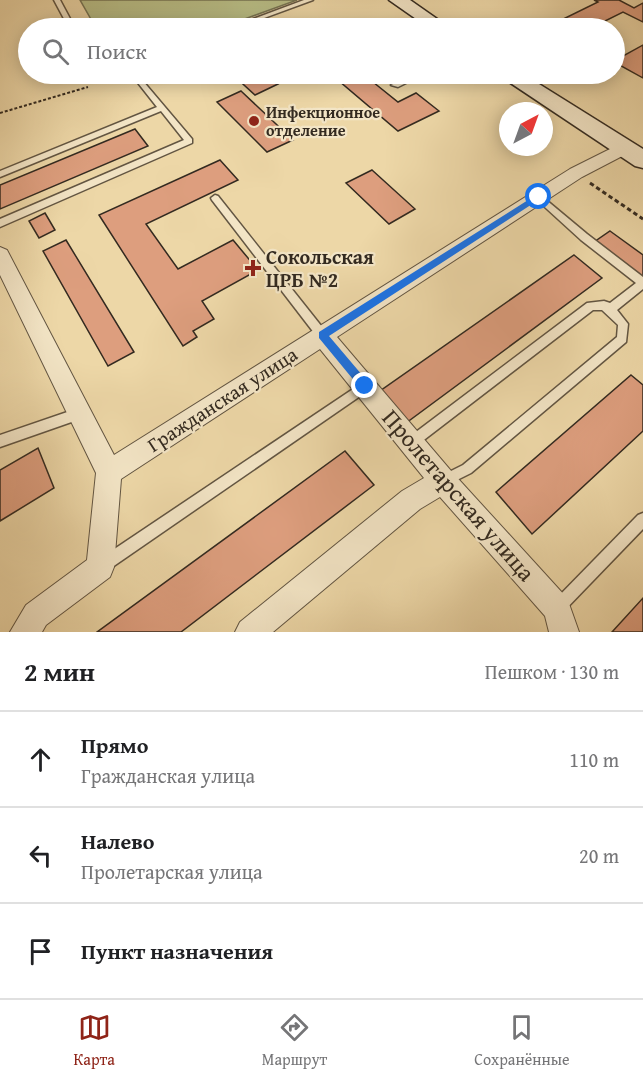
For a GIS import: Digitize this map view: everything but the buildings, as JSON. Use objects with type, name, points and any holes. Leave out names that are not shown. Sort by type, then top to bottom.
[{"type":"main road","points":[[398,0],[426,18]]},
{"type":"main road","points":[[527,84],[637,149]]},
{"type":"street","name":"Гражданская улица","points":[[109,472],[576,173],[637,149]]},
{"type":"street","points":[[0,255],[109,472],[100,567],[36,615],[25,632]]},
{"type":"street","name":"Пролетарская улица","points":[[322,335],[560,620]]},
{"type":"street","points":[[254,631],[411,500],[443,481]]},
{"type":"lane","points":[[57,0],[67,18]]},
{"type":"lane","points":[[260,18],[310,0]]},
{"type":"lane","points":[[0,223],[189,141],[143,84]]},
{"type":"lane","points":[[0,174],[162,108]]},
{"type":"lane","points":[[539,197],[584,237],[643,283],[610,309]]},
{"type":"lane","points":[[215,198],[322,335]]},
{"type":"lane","points":[[412,442],[591,306],[604,305],[623,324],[622,339],[467,469],[443,481]]},
{"type":"lane","points":[[100,567],[365,386]]},
{"type":"lane","points":[[0,441],[79,414]]},
{"type":"lane","points":[[560,620],[643,520]]},
{"type":"path","points":[[0,113],[98,84]]},
{"type":"path","points":[[576,173],[643,219]]},
{"type":"green space","points":[[80,0],[297,0],[248,18],[90,18]]},
{"type":"place","name":"Инфекционное отделение","points":[[254,121]]},
{"type":"place","name":"Сокольская ЦРБ №2","points":[[253,268]]},
{"type":"route","points":[[365,386],[322,335],[539,197]]}]
